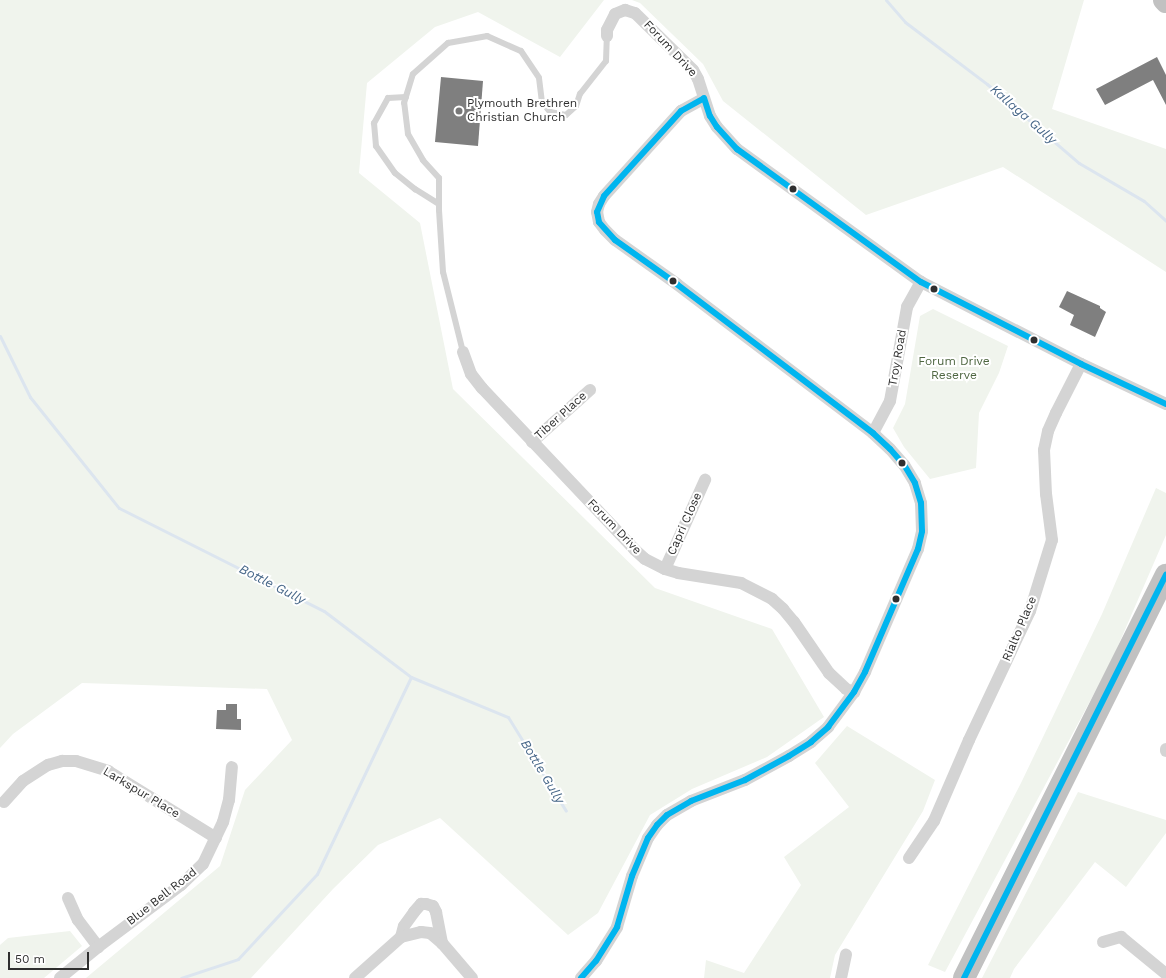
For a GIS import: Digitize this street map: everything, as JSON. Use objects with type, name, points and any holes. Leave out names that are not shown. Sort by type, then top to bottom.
[{"type":"highway","points":[[964,978],[1166,575]]},
{"type":"street","name":"Forum Drive","points":[[607,36],[607,30],[615,14],[625,10],[635,13],[693,70],[698,79],[710,116],[717,127],[738,149],[921,282],[1081,364],[1166,404]]},
{"type":"street","points":[[581,978],[596,961],[617,926],[632,876],[648,838],[657,825],[667,815],[691,801],[745,780],[811,742],[828,727],[854,692],[884,630],[918,549],[922,531],[921,503],[915,483],[904,465],[873,433],[677,284],[615,240],[604,230],[599,222],[597,212],[599,204],[604,196],[681,111],[704,98]]},
{"type":"street","name":"Troy Road","points":[[873,433],[890,401],[907,307],[921,282]]},
{"type":"street","name":"Forum Drive","points":[[463,352],[469,369],[476,381],[635,550],[650,562],[665,569],[678,573],[741,583],[772,599],[783,608],[794,622],[828,672],[846,689],[854,692]]},
{"type":"street","name":"Rialto Place","points":[[909,858],[934,821],[969,740],[1030,611],[1052,540],[1046,494],[1044,450],[1048,431],[1081,364]]},
{"type":"street","name":"Tiber Place","points":[[532,442],[590,390]]},
{"type":"street","name":"Capri Close","points":[[665,569],[705,480]]},
{"type":"street","name":"Larkspur Place","points":[[4,802],[23,781],[48,765],[62,761],[76,761],[108,771],[216,838]]},
{"type":"street","name":"Blue Bell Road","points":[[60,978],[98,946],[181,885],[203,864],[216,838],[229,800],[232,767]]},
{"type":"street","points":[[68,898],[78,920],[98,946]]},
{"type":"street","points":[[401,937],[404,926],[421,904],[426,904],[433,906],[436,912],[442,943]]},
{"type":"street","points":[[355,978],[401,937],[422,932],[430,933],[442,943],[472,978]]},
{"type":"street","points":[[1103,942],[1121,937],[1166,974]]},
{"type":"street","points":[[841,978],[846,955]]},
{"type":"lane","points":[[463,352],[443,272],[439,178],[423,160],[408,134],[404,103],[413,74],[448,43],[487,36],[521,51],[539,78],[542,102],[550,112],[566,115],[576,106],[580,94],[606,61],[607,36]]},
{"type":"lane","points":[[406,97],[388,98],[374,123],[376,146],[394,173],[439,204]]},
{"type":"green space","points":[[0,0],[604,0],[560,57],[478,12],[435,27],[367,83],[359,173],[420,223],[453,389],[655,588],[772,629],[824,717],[767,757],[692,789],[650,815],[598,913],[568,935],[440,818],[378,845],[333,889],[251,978],[86,978],[220,866],[245,790],[292,740],[267,689],[82,683],[13,734],[0,748]]},
{"type":"green space","points":[[632,0],[1084,0],[1052,109],[1166,149],[1166,272],[1003,167],[866,215],[723,101],[703,64],[640,3]]},
{"type":"green space","name":"Forum Drive Reserve","points":[[933,309],[1008,346],[999,373],[979,413],[976,468],[930,479],[904,447],[893,428],[905,404],[920,316]]},
{"type":"green space","points":[[1156,488],[1166,493],[1166,535],[1111,662],[945,972],[928,965],[1021,783],[1102,614]]},
{"type":"green space","points":[[847,726],[935,780],[923,811],[835,955],[830,978],[704,978],[706,960],[744,973],[801,885],[784,857],[849,807],[815,763]]},
{"type":"green space","points":[[1078,792],[1166,820],[1166,833],[1126,887],[1095,862],[1014,969],[1010,978],[982,978]]},
{"type":"green space","points":[[70,931],[82,946],[44,978],[0,978],[0,945],[8,938]]},
{"type":"building","points":[[1157,57],[1166,75],[1166,105],[1153,80],[1105,105],[1096,89]]},
{"type":"building","name":"Plymouth Brethren Christian Church","points":[[441,77],[483,81],[478,146],[435,142]]},
{"type":"building","points":[[1067,291],[1100,306],[1100,308],[1106,312],[1095,337],[1070,325],[1074,315],[1059,307]]},
{"type":"building","points":[[226,704],[237,704],[237,719],[241,719],[241,730],[216,729],[217,710],[226,710]]},
{"type":"waterway","name":"Kallaga Gully","points":[[886,0],[905,22],[987,84],[1079,163],[1144,201],[1166,221]]},
{"type":"waterway","name":"Bottle Gully","points":[[0,336],[30,397],[119,508],[324,611],[411,677],[508,717],[566,811]]},
{"type":"waterway","points":[[181,978],[238,959],[317,874],[411,677]]},
{"type":"transit line","points":[[581,978],[596,961],[617,927],[632,876],[648,838],[657,825],[667,815],[691,801],[745,780],[789,756],[811,742],[828,727],[854,692],[865,672],[918,549],[922,531],[921,503],[915,483],[904,465],[890,449],[873,433],[677,284],[615,240],[599,222],[597,212],[604,196],[681,111],[704,98],[710,116],[717,127],[737,149],[921,282],[1081,364],[1166,404]]},
{"type":"transit line","points":[[964,978],[1166,575]]},
{"type":"place","name":"Plymouth Brethren Christian Church","points":[[459,111]]}]
